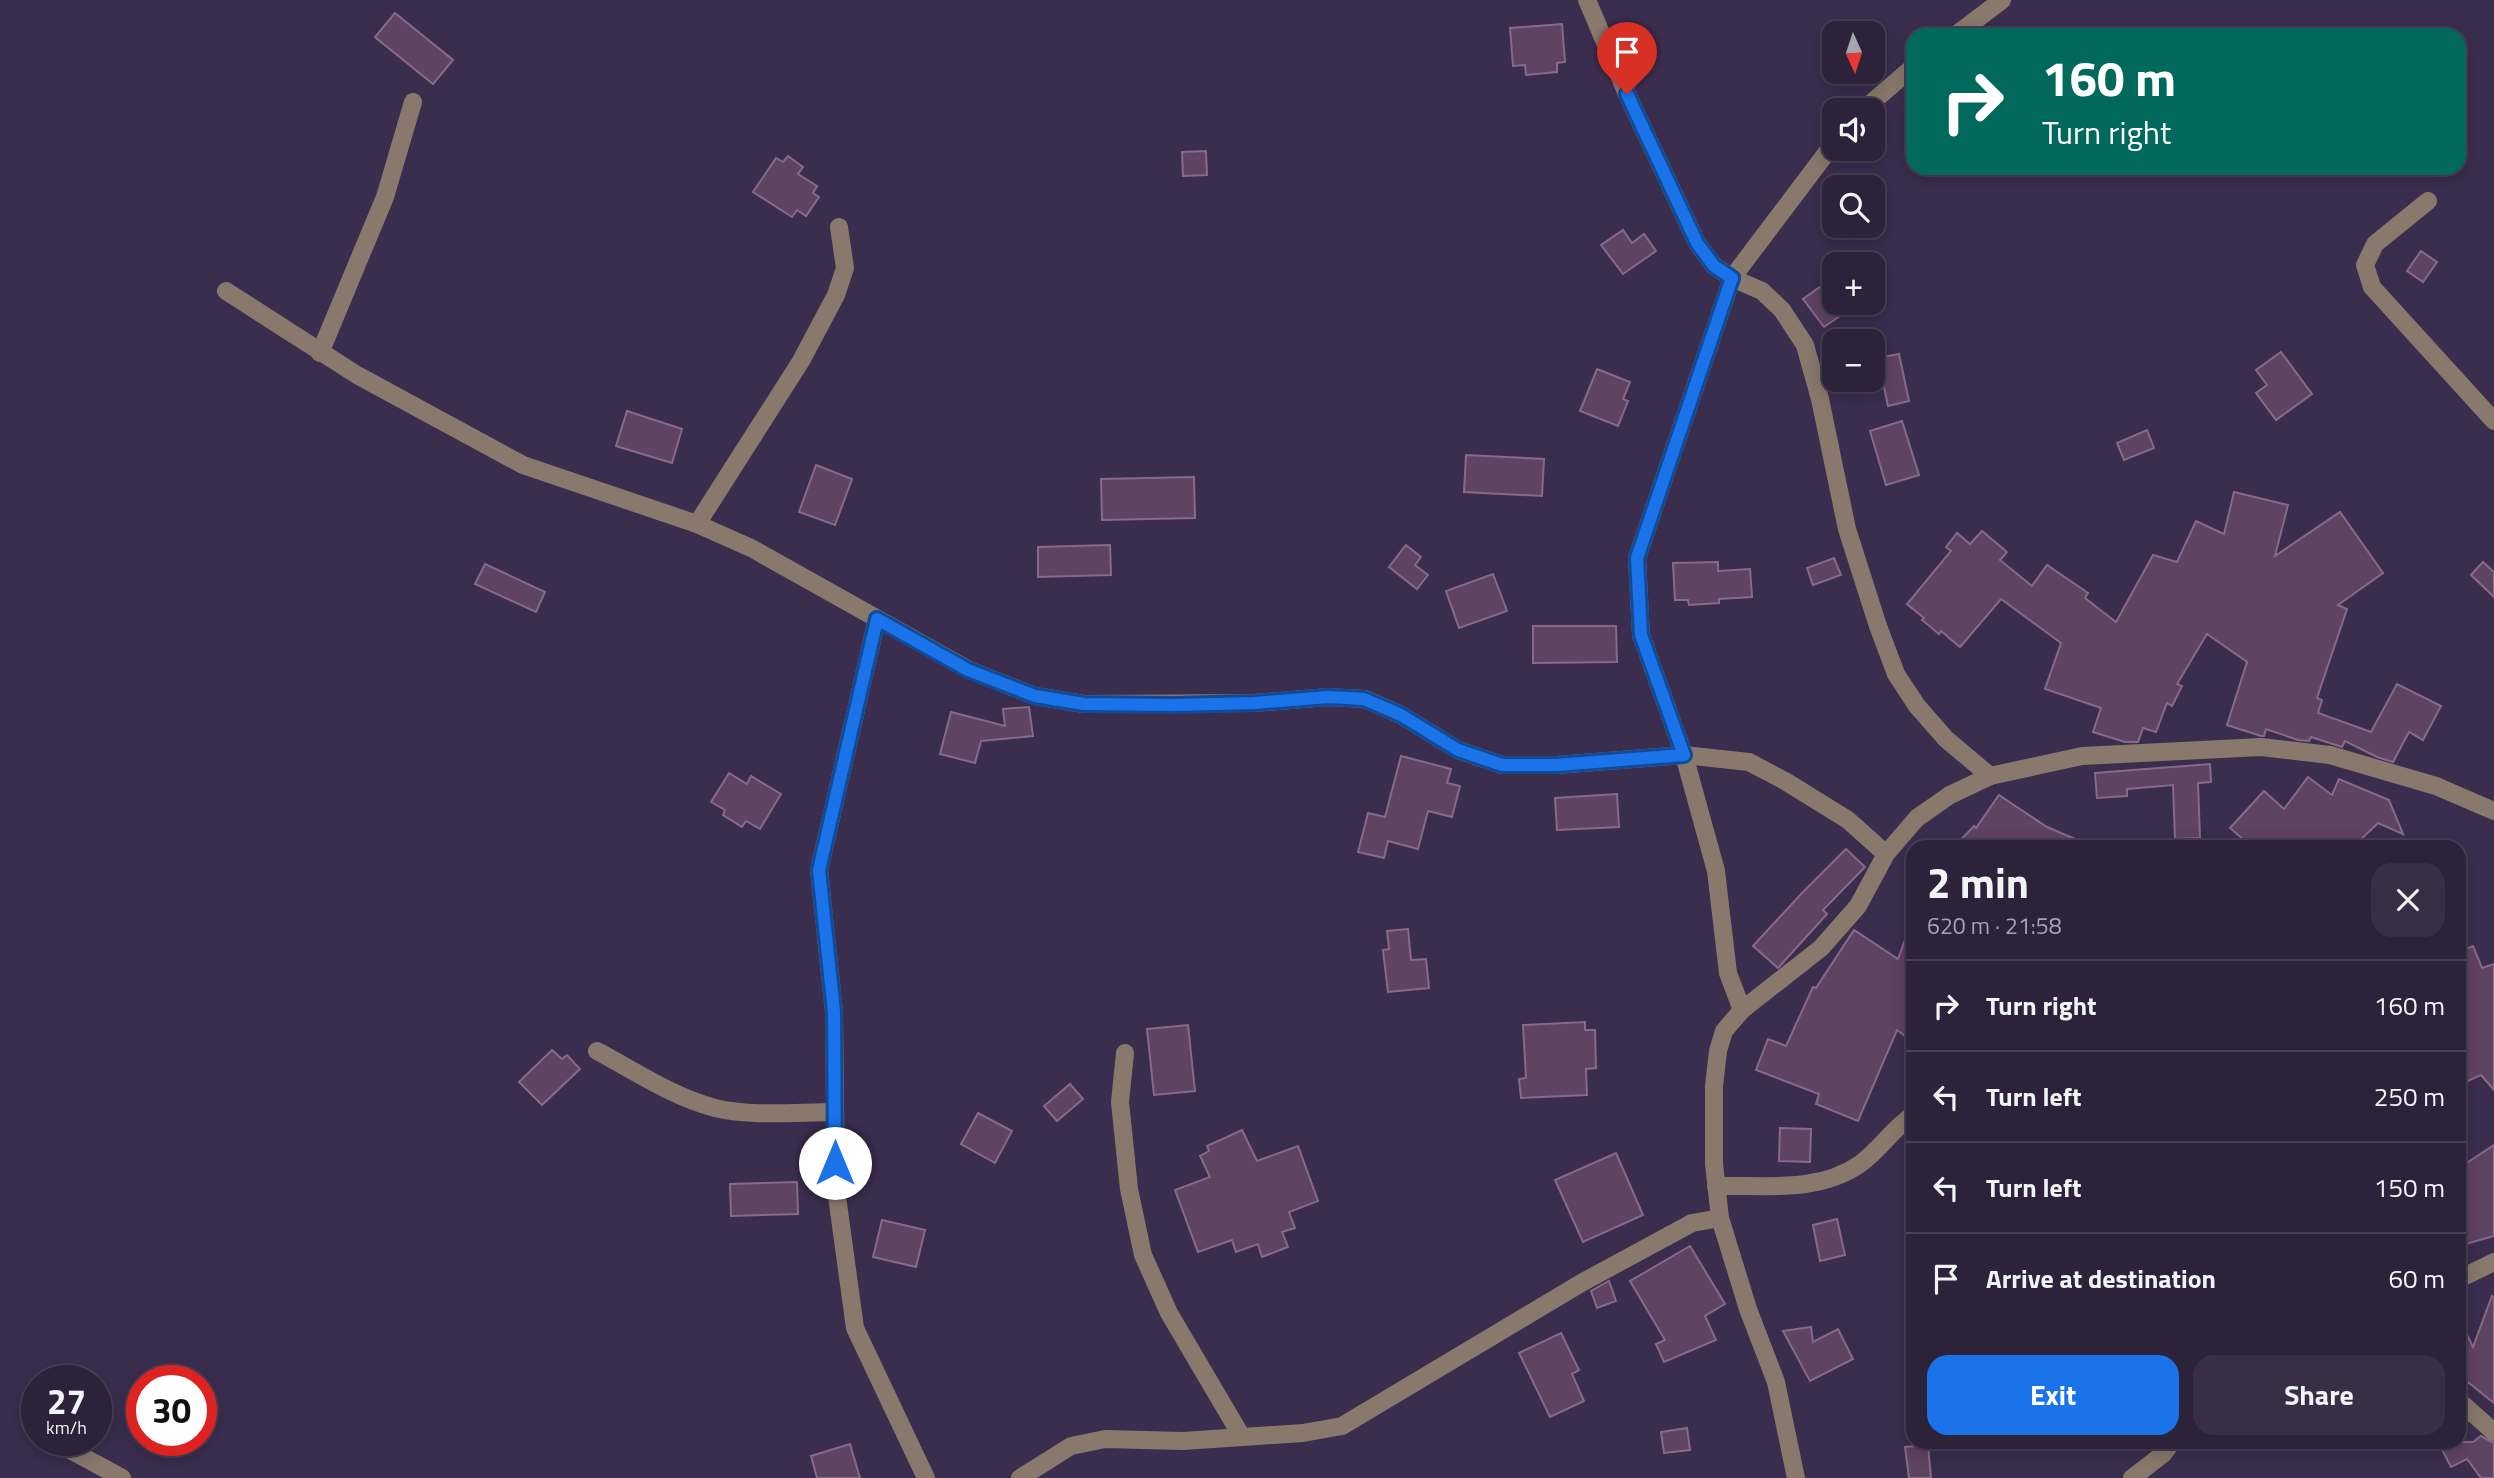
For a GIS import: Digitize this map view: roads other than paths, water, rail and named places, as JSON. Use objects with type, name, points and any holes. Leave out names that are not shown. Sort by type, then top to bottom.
[{"type":"street","points":[[1587,0],[1627,94],[1697,243],[1714,266],[1732,278],[1762,290],[1782,310],[1805,345],[1847,529],[1896,674],[1917,706],[1946,739],[1990,776]]},
{"type":"street","points":[[1965,28],[2002,0]]},
{"type":"street","points":[[1877,98],[1906,72]]},
{"type":"street","points":[[320,353],[385,197],[413,102]]},
{"type":"street","points":[[1742,1010],[1728,974],[1716,871],[1684,755],[1641,635],[1637,558],[1732,278],[1822,158]]},
{"type":"street","points":[[2428,201],[2375,244],[2365,265],[2372,287],[2494,421]]},
{"type":"street","points":[[697,524],[801,361],[836,295],[845,268],[839,228]]},
{"type":"street","points":[[226,291],[320,353],[523,465],[697,524],[761,553],[968,670],[1035,696],[1084,704],[1254,703],[1328,697],[1364,699],[1401,715],[1458,750],[1502,765],[1557,765],[1684,755],[1749,762],[1847,820],[1886,854]]},
{"type":"street","points":[[877,619],[819,870],[834,1012],[836,1189],[855,1328],[926,1478]]},
{"type":"street","points":[[1796,1478],[1776,1382],[1748,1309],[1720,1218],[1716,1186],[1714,1086],[1718,1051],[1724,1031],[1742,1010],[1821,948],[1858,906],[1886,854],[1917,818],[1950,795],[1990,776],[2082,757],[2261,747],[2330,755],[2435,786],[2494,811]]},
{"type":"street","points":[[597,1051],[689,1100],[718,1108],[756,1112],[835,1112]]},
{"type":"street","points":[[1125,1053],[1120,1102],[1129,1189],[1143,1255],[1169,1313],[1242,1437]]},
{"type":"street","points":[[1716,1186],[1805,1184],[1831,1180],[1861,1163],[1906,1121]]},
{"type":"street","points":[[1020,1478],[1071,1446],[1105,1439],[1184,1441],[1303,1433],[1342,1426],[1583,1282],[1692,1223],[1720,1218]]},
{"type":"street","points":[[2466,1276],[2494,1262]]},
{"type":"street","points":[[2466,1407],[2494,1432]]},
{"type":"street","points":[[2132,1478],[2167,1449]]},
{"type":"street","points":[[81,1456],[122,1478]]}]
